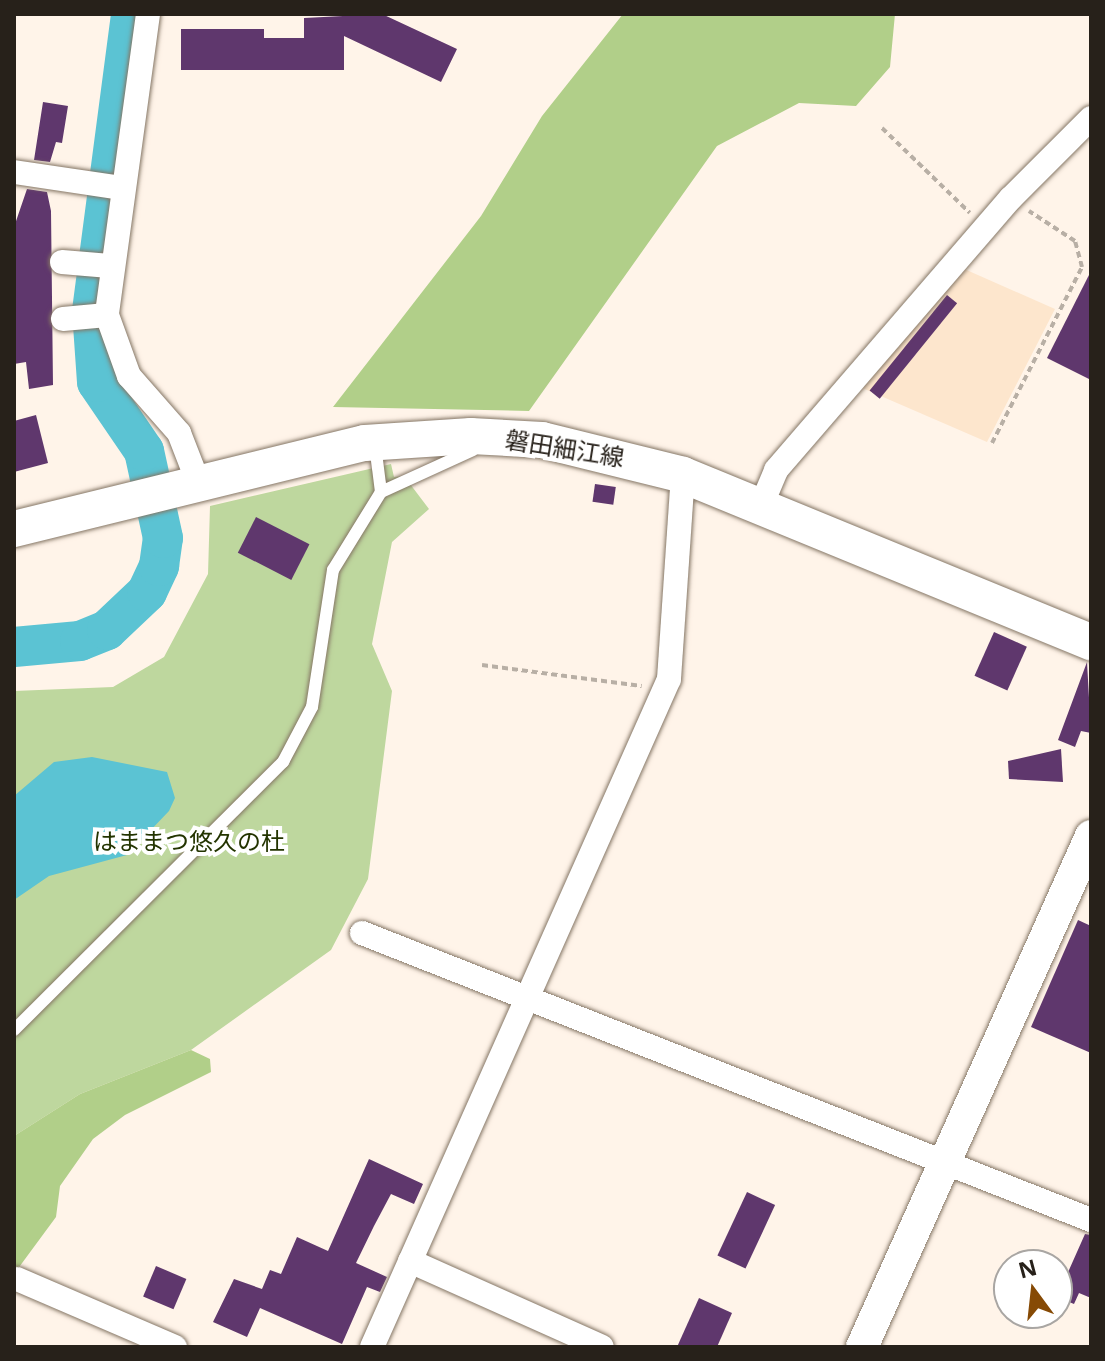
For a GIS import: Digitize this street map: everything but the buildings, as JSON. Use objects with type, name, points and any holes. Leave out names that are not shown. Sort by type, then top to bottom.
[{"type":"main road","name":"磐田細江線","points":[[14,529],[375,442],[506,437],[612,453],[683,475],[1091,642]]},
{"type":"street","points":[[148,14],[120,188],[107,315],[129,376],[179,433],[188,485]]},
{"type":"street","points":[[761,506],[776,470],[985,227],[1091,118]]},
{"type":"street","points":[[14,172],[120,188]]},
{"type":"street","points":[[62,262],[110,266]]},
{"type":"street","points":[[63,319],[107,315]]},
{"type":"street","points":[[372,1347],[665,691],[677,631],[677,492],[683,475]]},
{"type":"street","points":[[862,1347],[1091,836]]},
{"type":"street","points":[[362,933],[1091,1220]]},
{"type":"street","points":[[410,1261],[602,1347]]},
{"type":"street","points":[[17,1279],[175,1347]]},
{"type":"lane","points":[[14,1030],[283,762],[312,707],[333,570],[381,492],[506,437]]},
{"type":"lane","points":[[375,442],[381,492]]},
{"type":"path","points":[[882,128],[985,227]]},
{"type":"path","points":[[992,443],[1083,257],[1075,241],[1011,198]]},
{"type":"path","points":[[482,665],[665,691]]},
{"type":"shaded area","points":[[962,268],[1055,309],[987,442],[860,387]]},
{"type":"green space","points":[[623,14],[895,14],[890,67],[856,106],[799,103],[717,146],[529,411],[333,407],[481,216],[542,116]]},
{"type":"green space","name":"はままつ悠久の杜","points":[[391,464],[394,477],[404,476],[429,509],[392,542],[372,644],[392,691],[368,879],[331,950],[191,1050],[80,1094],[14,1136],[14,691],[113,687],[164,657],[208,574],[210,506]]},
{"type":"green space","points":[[191,1050],[210,1059],[211,1072],[125,1115],[93,1139],[60,1186],[56,1217],[14,1274],[14,1136],[80,1094]]},
{"type":"water","points":[[92,757],[167,772],[175,798],[169,811],[127,855],[49,876],[14,900],[14,796],[54,762]]},
{"type":"waterway","points":[[14,647],[80,641],[107,630],[147,592],[159,566],[163,538],[144,451],[97,382],[92,311],[131,14]]}]
